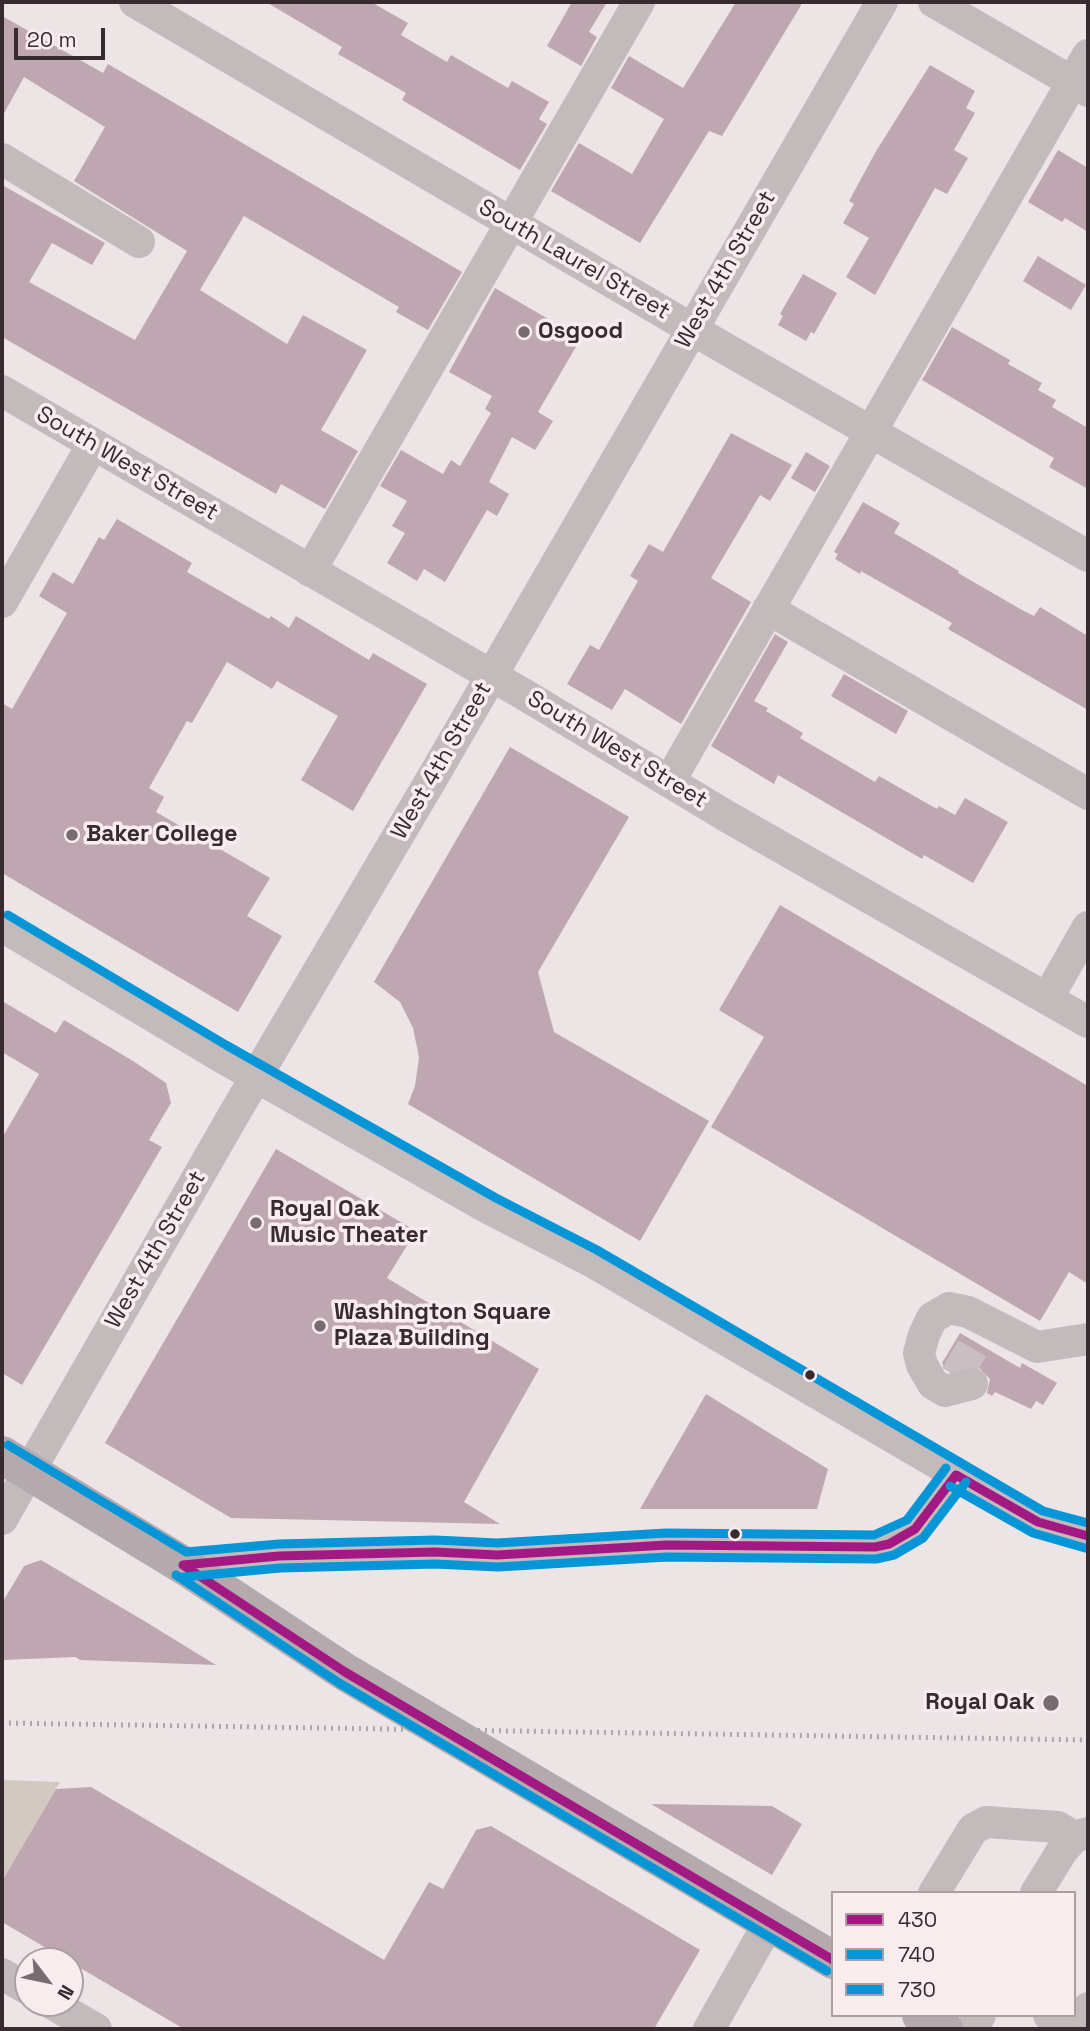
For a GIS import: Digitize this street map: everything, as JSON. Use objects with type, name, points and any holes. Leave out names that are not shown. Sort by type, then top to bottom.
[{"type":"main road","points":[[15,1463],[183,1565],[345,1672],[831,1959]]},
{"type":"main road","points":[[924,2017],[944,2029]]},
{"type":"street","name":"South Laurel Street","points":[[135,2],[692,329],[1088,556]]},
{"type":"street","points":[[310,571],[639,2]]},
{"type":"street","name":"West 4th Street","points":[[2,1519],[15,1463],[257,1076],[882,2]]},
{"type":"street","points":[[934,2],[1080,87]]},
{"type":"street","points":[[669,782],[872,431],[1080,87],[1088,55]]},
{"type":"street","points":[[2,159],[139,242]]},
{"type":"street","name":"South West Street","points":[[2,391],[669,782],[1088,1022]]},
{"type":"street","points":[[2,602],[93,444]]},
{"type":"street","points":[[768,608],[1088,794]]},
{"type":"street","points":[[1047,999],[1088,928]]},
{"type":"street","points":[[5,936],[490,1209],[591,1261],[1038,1522],[1088,1536]]},
{"type":"street","points":[[953,1379],[933,1384],[922,1365],[919,1353],[932,1318],[949,1308],[982,1333],[1037,1347],[1088,1339]]},
{"type":"street","points":[[183,1565],[279,1556],[435,1552],[497,1555],[667,1545],[875,1547],[889,1544],[915,1529],[956,1475]]},
{"type":"street","points":[[935,1891],[972,1829],[986,1822],[1058,1826],[1084,1841]]},
{"type":"street","points":[[1037,1891],[1053,1863],[1084,1841]]},
{"type":"street","points":[[1057,1891],[1077,1862],[1084,1841]]},
{"type":"street","points":[[709,2029],[770,1921]]},
{"type":"street","points":[[75,2017],[96,2029]]},
{"type":"street","points":[[1062,2017],[1082,2020]]},
{"type":"shaded area","points":[[2,1780],[60,1782],[2,1881]]},
{"type":"building","points":[[266,2],[371,2],[408,23],[401,35],[447,62],[451,55],[508,88],[512,81],[549,102],[539,119],[547,124],[520,170],[402,100],[406,93],[338,54],[342,47]]},
{"type":"building","points":[[572,2],[607,2],[589,32],[597,37],[581,66],[547,46]]},
{"type":"building","points":[[736,2],[803,2],[722,136],[709,131],[640,243],[551,191],[579,143],[632,174],[664,119],[611,88],[629,56],[683,88]]},
{"type":"building","points":[[2,16],[103,73],[108,64],[462,272],[428,330],[396,312],[399,307],[244,216],[200,290],[287,344],[303,315],[367,350],[321,430],[358,451],[325,509],[281,484],[276,494],[2,337],[2,185],[105,243],[92,265],[52,243],[29,282],[135,340],[187,251],[74,181],[105,127],[24,77],[2,117]]},
{"type":"building","points":[[930,65],[975,91],[966,108],[975,113],[954,150],[968,158],[947,194],[935,188],[875,295],[846,277],[869,238],[843,223],[854,204],[849,201],[875,153]]},
{"type":"building","points":[[1058,150],[1088,168],[1088,232],[1065,218],[1062,222],[1028,202]]},
{"type":"building","points":[[1038,256],[1086,285],[1071,310],[1023,281]]},
{"type":"building","points":[[803,274],[837,293],[814,334],[811,332],[806,341],[778,325],[783,316],[780,314]]},
{"type":"building","points":[[495,288],[581,338],[538,412],[553,421],[535,450],[512,437],[489,482],[509,494],[497,516],[487,510],[445,582],[424,569],[417,581],[387,563],[405,533],[392,526],[407,501],[380,486],[401,450],[443,474],[451,460],[460,466],[491,413],[485,409],[492,396],[449,372]]},
{"type":"building","points":[[952,327],[1010,360],[1008,364],[1042,383],[1038,390],[1056,400],[1052,407],[1088,428],[1088,489],[1049,467],[1054,458],[922,380]]},
{"type":"building","points":[[731,433],[792,465],[770,501],[760,495],[711,578],[751,602],[681,724],[625,689],[612,710],[567,684],[590,645],[599,650],[638,581],[630,576],[649,544],[663,552]]},
{"type":"building","points":[[806,452],[830,466],[815,492],[791,478]]},
{"type":"building","points":[[863,502],[900,523],[894,533],[959,571],[958,573],[1034,616],[1040,607],[1088,636],[1088,710],[948,629],[952,623],[835,559],[838,554],[834,552]]},
{"type":"building","points":[[117,519],[192,563],[187,572],[269,619],[271,616],[289,628],[296,616],[369,660],[373,653],[427,684],[353,811],[301,780],[338,716],[277,681],[272,689],[227,662],[192,723],[187,721],[149,788],[164,797],[156,812],[270,878],[247,916],[282,936],[238,1012],[2,873],[2,703],[12,709],[67,613],[39,596],[53,572],[73,584],[99,537],[104,540]]},
{"type":"building","points":[[775,634],[788,642],[754,701],[768,708],[766,711],[803,733],[800,738],[875,782],[879,776],[937,809],[939,806],[955,815],[965,798],[1008,822],[973,883],[924,855],[922,859],[778,775],[774,784],[711,746]]},
{"type":"building","points":[[844,674],[908,711],[896,734],[831,696]]},
{"type":"building","points":[[510,747],[629,817],[538,972],[554,1032],[709,1121],[640,1241],[408,1104],[415,1086],[419,1057],[413,1028],[400,1002],[374,982]]},
{"type":"building","points":[[780,905],[1088,1086],[1088,1284],[1069,1272],[1040,1321],[711,1127],[764,1037],[719,1010]]},
{"type":"building","points":[[2,1001],[56,1033],[64,1020],[133,1061],[166,1083],[171,1103],[149,1140],[162,1147],[22,1385],[2,1373],[2,1138],[39,1074],[2,1052]]},
{"type":"building","name":"Washington Square Plaza Building","points":[[276,1149],[416,1231],[387,1278],[539,1369],[464,1502],[500,1524],[231,1518],[105,1443]]},
{"type":"building","points":[[960,1333],[1020,1368],[1022,1363],[1057,1383],[1043,1405],[1036,1401],[1031,1409],[995,1392],[992,1396],[987,1393],[990,1379],[978,1367],[946,1370],[942,1363]]},
{"type":"building","points":[[706,1394],[828,1469],[817,1509],[640,1509]]},
{"type":"building","points":[[41,1560],[216,1665],[80,1660],[76,1657],[2,1660],[2,1603],[24,1566]]},
{"type":"building","points":[[91,1787],[384,1960],[429,1882],[443,1889],[476,1830],[491,1826],[700,1950],[654,2029],[184,2029],[84,1970],[84,1947],[45,1947],[2,1922],[2,1881],[56,1789]]},
{"type":"building","points":[[651,1804],[772,1806],[802,1824],[772,1875]]},
{"type":"tunnel","points":[[956,1376],[976,1342]]},
{"type":"railway","points":[[2,1723],[1088,1740]]},
{"type":"transit line","name":"730","points":[[8,915],[226,1045],[496,1198],[597,1250],[1043,1511],[1088,1523]]},
{"type":"transit line","name":"730","points":[[8,1445],[186,1552],[279,1544],[435,1540],[497,1543],[666,1533],[874,1535],[907,1520],[946,1468]]},
{"type":"transit line","name":"430","points":[[956,1475],[1038,1522],[1088,1536]]},
{"type":"transit line","name":"430","points":[[183,1565],[279,1556],[435,1552],[497,1555],[667,1545],[875,1547],[889,1544],[915,1529],[956,1475]]},
{"type":"transit line","name":"740","points":[[184,1577],[280,1568],[435,1564],[498,1567],[667,1557],[876,1559],[894,1555],[923,1538],[966,1482]]},
{"type":"transit line","name":"740","points":[[950,1486],[1033,1533],[1085,1548]]},
{"type":"transit line","name":"430","points":[[183,1565],[345,1672],[831,1959]]},
{"type":"transit line","name":"740","points":[[176,1575],[339,1683],[827,1971]]},
{"type":"place","name":"Osgood","points":[[524,332]]},
{"type":"place","name":"Baker College","points":[[72,835]]},
{"type":"place","name":"Royal Oak Music Theater","points":[[256,1223]]},
{"type":"place","name":"Washington Square Plaza Building","points":[[320,1326]]},
{"type":"place","name":"Royal Oak","points":[[1051,1703]]}]
